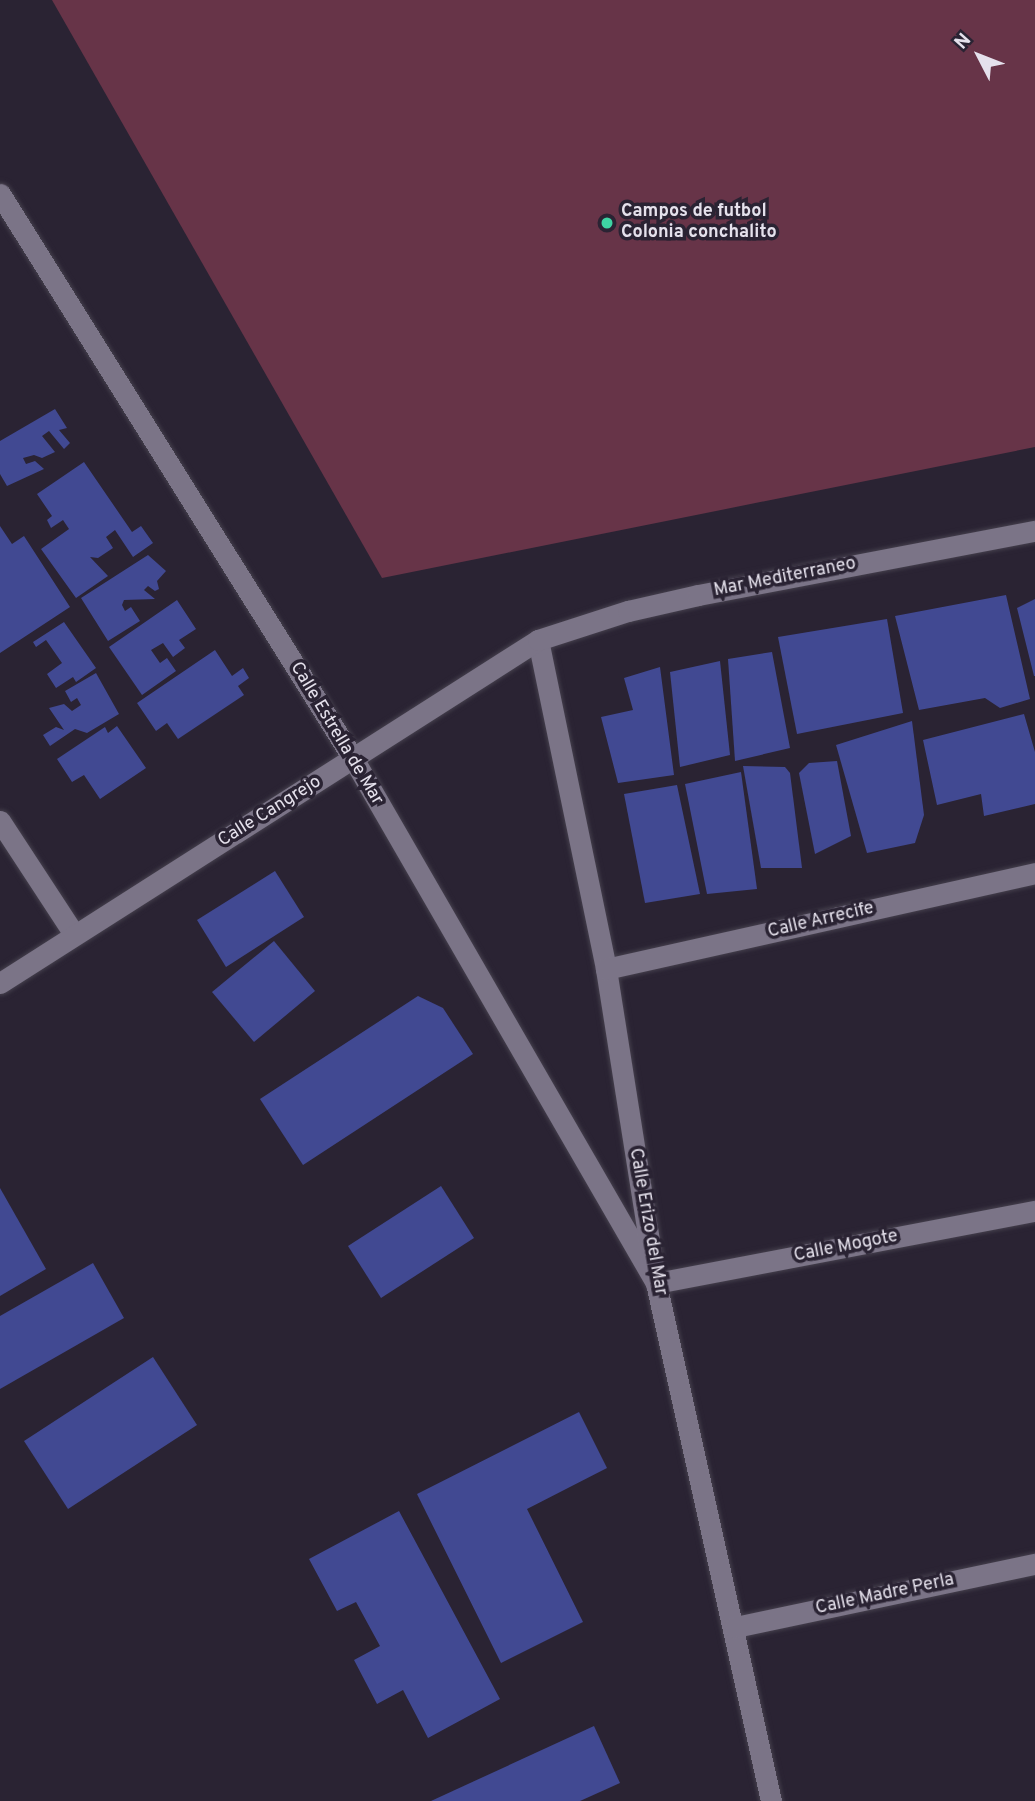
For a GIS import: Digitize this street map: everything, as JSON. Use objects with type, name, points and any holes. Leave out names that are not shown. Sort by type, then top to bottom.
[{"type":"street","name":"Calle Estrella de Mar","points":[[0,194],[354,760],[656,1283]]},
{"type":"street","name":"Mar Mediterraneo","points":[[538,639],[628,611],[698,595],[1035,531]]},
{"type":"street","name":"Calle Cangrejo","points":[[0,983],[354,760],[538,639]]},
{"type":"street","name":"Calle Erizo del Mar","points":[[538,639],[606,969],[656,1283],[735,1627],[771,1801]]},
{"type":"street","points":[[0,821],[74,934]]},
{"type":"street","name":"Calle Arrecife","points":[[606,969],[1035,873]]},
{"type":"street","name":"Calle Mogote","points":[[656,1283],[1035,1211]]},
{"type":"street","name":"Calle Madre Perla","points":[[735,1627],[1035,1564]]},
{"type":"shaded area","name":"Campos de futbol Colonia conchalito","points":[[52,0],[1035,0],[1035,447],[382,578]]},
{"type":"building","points":[[55,409],[67,428],[59,430],[70,443],[64,449],[49,431],[42,436],[55,452],[42,458],[34,455],[23,458],[26,464],[35,461],[44,469],[7,486],[0,474],[0,441]]},
{"type":"building","points":[[84,462],[132,532],[141,526],[153,543],[133,557],[115,530],[106,537],[113,548],[98,558],[90,557],[108,576],[76,598],[41,549],[69,529],[63,520],[51,528],[47,520],[52,516],[37,494]]},
{"type":"building","points":[[0,526],[12,544],[24,536],[70,607],[0,653]]},
{"type":"building","points":[[148,555],[166,571],[157,581],[159,589],[155,591],[148,586],[144,590],[155,599],[124,600],[122,605],[125,611],[131,607],[140,621],[108,641],[81,598]]},
{"type":"building","points":[[1006,595],[1030,699],[1000,708],[985,698],[919,710],[895,616]]},
{"type":"building","points":[[1035,599],[1035,676],[1034,676],[1017,608]]},
{"type":"building","points":[[177,600],[196,629],[179,640],[185,648],[173,657],[163,643],[151,650],[160,663],[167,658],[176,671],[142,695],[109,647]]},
{"type":"building","points":[[887,619],[903,713],[797,734],[778,637]]},
{"type":"building","points":[[64,622],[96,668],[76,682],[73,677],[56,688],[47,674],[62,663],[46,640],[36,647],[33,642]]},
{"type":"building","points":[[215,650],[232,676],[243,668],[249,678],[238,686],[244,695],[178,739],[167,723],[156,731],[137,703]]},
{"type":"building","points":[[772,652],[790,748],[735,761],[728,659]]},
{"type":"building","points":[[720,661],[730,755],[680,767],[670,672]]},
{"type":"building","points":[[660,667],[674,775],[618,783],[601,717],[633,710],[624,678]]},
{"type":"building","points":[[96,673],[119,714],[87,733],[75,729],[50,746],[43,735],[56,727],[64,730],[49,708],[64,704],[72,711],[81,705],[77,698],[71,702],[65,691]]},
{"type":"building","points":[[1024,714],[1035,752],[1035,804],[984,816],[981,794],[937,805],[923,740]]},
{"type":"building","points":[[912,721],[924,815],[915,843],[867,853],[836,745]]},
{"type":"building","points":[[117,726],[146,768],[100,799],[84,775],[72,782],[57,759],[105,727],[108,733]]},
{"type":"building","points":[[837,761],[851,836],[815,854],[799,773],[809,763]]},
{"type":"building","points":[[743,766],[785,767],[790,773],[802,868],[761,868]]},
{"type":"building","points":[[741,772],[757,889],[707,894],[685,784]]},
{"type":"building","points":[[677,785],[700,894],[645,903],[624,794]]},
{"type":"building","points":[[275,871],[304,917],[226,967],[197,920]]},
{"type":"building","points":[[274,941],[315,991],[254,1042],[212,992]]},
{"type":"building","points":[[418,996],[443,1008],[473,1054],[303,1165],[260,1099]]},
{"type":"building","points":[[441,1186],[474,1238],[381,1298],[348,1246]]},
{"type":"building","points":[[0,1188],[46,1269],[0,1296]]},
{"type":"building","points":[[93,1263],[124,1318],[0,1389],[0,1316]]},
{"type":"building","points":[[153,1357],[197,1425],[68,1509],[24,1441]]},
{"type":"building","points":[[579,1412],[607,1468],[527,1509],[583,1622],[501,1663],[417,1494]]},
{"type":"building","points":[[399,1511],[500,1699],[428,1738],[403,1690],[377,1704],[354,1660],[380,1646],[356,1602],[337,1611],[309,1559]]},
{"type":"building","points":[[594,1726],[620,1783],[580,1801],[431,1801]]},
{"type":"place","name":"Campos de futbol Colonia conchalito","points":[[607,223]]}]
